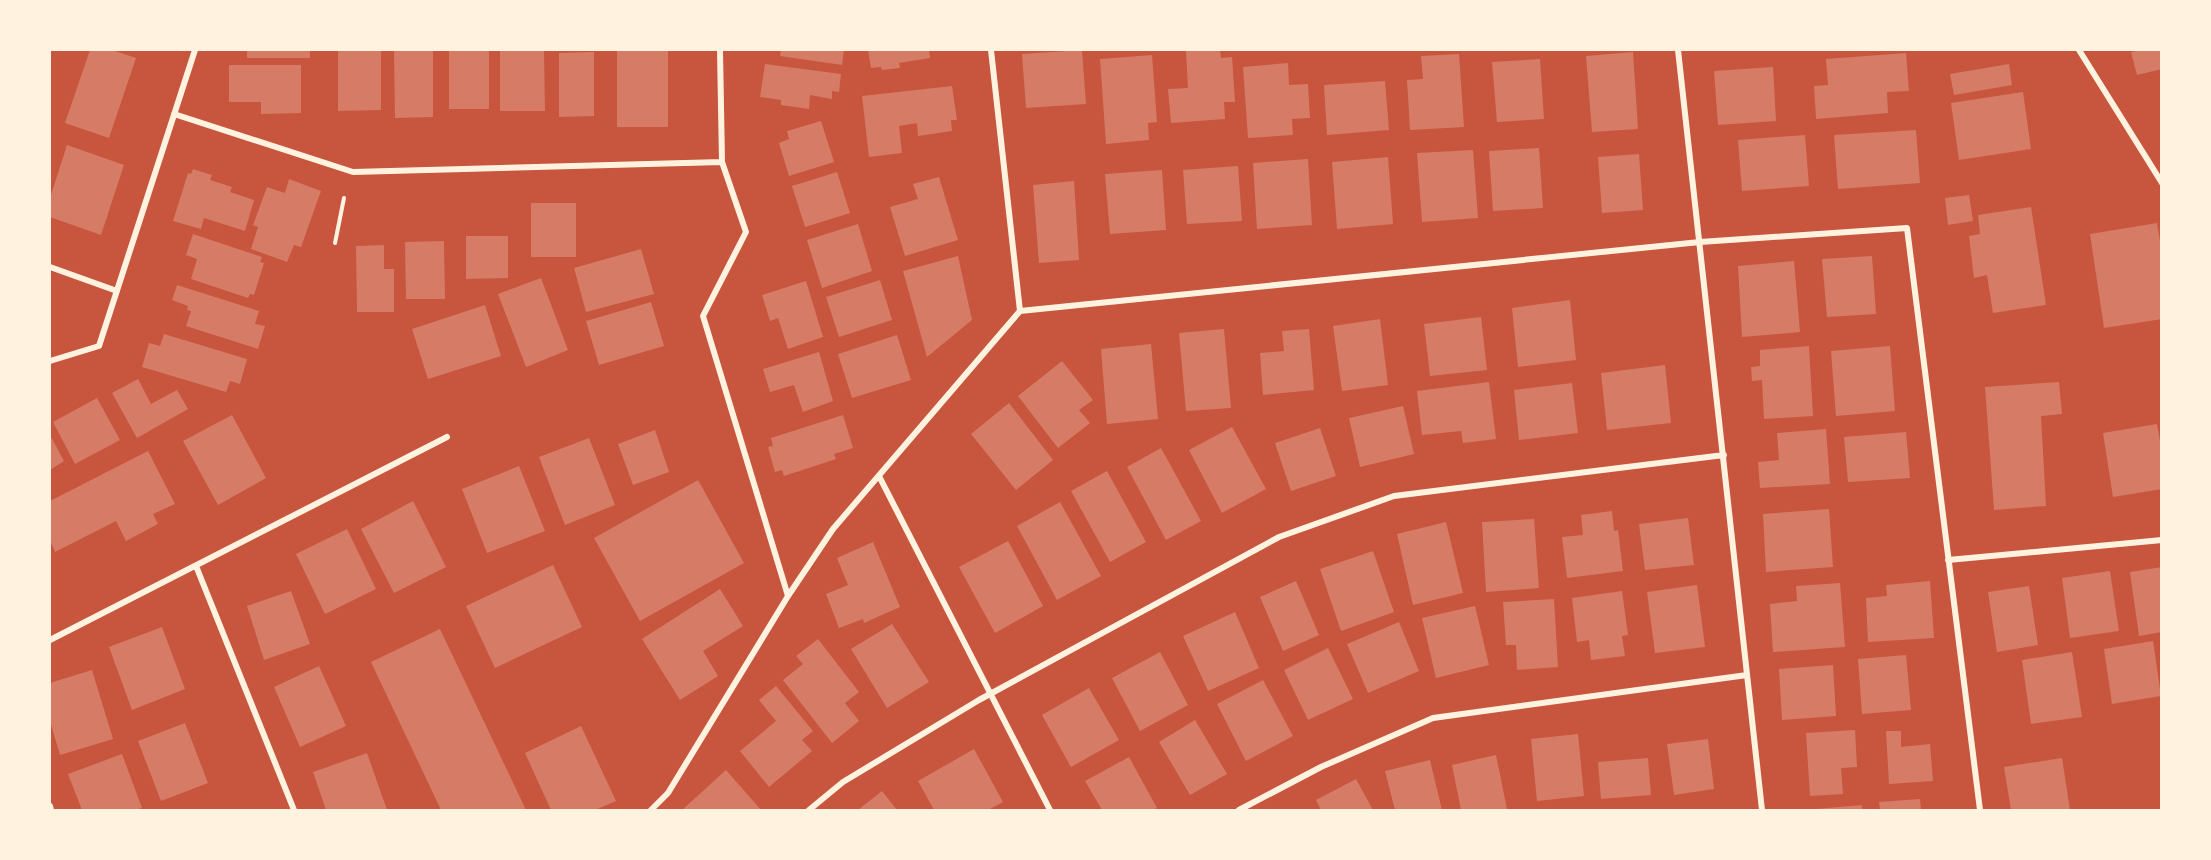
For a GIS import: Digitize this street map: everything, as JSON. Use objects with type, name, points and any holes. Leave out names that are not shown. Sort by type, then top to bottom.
[{"type":"street","points":[[50,361],[99,346],[195,50]]},
{"type":"street","points":[[720,50],[722,162],[746,232],[704,316],[788,596]]},
{"type":"street","points":[[991,50],[1020,311]]},
{"type":"street","points":[[1678,50],[1762,810]]},
{"type":"street","points":[[2079,50],[2162,183]]},
{"type":"street","points":[[174,114],[353,172],[722,162]]},
{"type":"street","points":[[651,810],[668,793],[788,596],[833,529],[1020,311],[1700,242],[1907,228],[1980,810]]},
{"type":"street","points":[[50,267],[117,291]]},
{"type":"street","points":[[50,640],[447,437]]},
{"type":"street","points":[[809,810],[843,782],[991,694],[1279,537],[1394,496],[1724,455]]},
{"type":"street","points":[[879,476],[1050,810]]},
{"type":"street","points":[[1948,560],[2162,540]]},
{"type":"street","points":[[196,566],[294,810]]},
{"type":"street","points":[[1239,810],[1321,767],[1433,718],[1747,675]]},
{"type":"street","points":[[50,806],[51,810]]},
{"type":"path","points":[[335,243],[341,206]]},
{"type":"building","points":[[90,50],[112,50],[136,58],[109,138],[65,123]]},
{"type":"building","points":[[247,50],[310,50],[310,58],[247,58]]},
{"type":"building","points":[[338,50],[381,50],[381,110],[338,111]]},
{"type":"building","points":[[394,50],[433,50],[433,117],[395,118]]},
{"type":"building","points":[[449,50],[489,50],[489,109],[449,109]]},
{"type":"building","points":[[500,50],[544,50],[545,111],[500,111]]},
{"type":"building","points":[[617,50],[668,50],[668,127],[617,127]]},
{"type":"building","points":[[781,50],[844,50],[842,65],[780,56]]},
{"type":"building","points":[[868,50],[929,50],[930,58],[899,63],[900,68],[882,70],[881,67],[871,68]]},
{"type":"building","points":[[1082,50],[1086,104],[1026,108],[1022,54]]},
{"type":"building","points":[[1220,50],[1221,58],[1232,57],[1235,102],[1224,102],[1225,119],[1171,123],[1168,89],[1188,88],[1186,51]]},
{"type":"building","points":[[2162,50],[2162,69],[2137,75],[2131,52]]},
{"type":"building","points":[[594,52],[594,116],[559,117],[559,53]]},
{"type":"building","points":[[1633,52],[1638,129],[1592,132],[1586,56]]},
{"type":"building","points":[[1906,53],[1909,91],[1887,92],[1888,113],[1816,119],[1814,86],[1828,85],[1826,59]]},
{"type":"building","points":[[1459,54],[1464,127],[1410,130],[1407,80],[1423,79],[1421,56]]},
{"type":"building","points":[[1152,55],[1157,122],[1148,123],[1149,140],[1106,144],[1100,59]]},
{"type":"building","points":[[1540,59],[1544,119],[1497,122],[1492,62]]},
{"type":"building","points":[[1288,63],[1289,85],[1308,84],[1310,118],[1292,119],[1293,135],[1248,138],[1243,67]]},
{"type":"building","points":[[765,64],[841,74],[839,92],[832,91],[832,99],[810,95],[809,109],[781,105],[781,100],[760,97]]},
{"type":"building","points":[[2009,64],[2012,85],[1954,95],[1950,74]]},
{"type":"building","points":[[229,65],[301,65],[301,113],[261,114],[261,102],[229,102]]},
{"type":"building","points":[[1773,67],[1776,121],[1718,125],[1714,71]]},
{"type":"building","points":[[1385,81],[1389,130],[1327,135],[1324,85]]},
{"type":"building","points":[[952,86],[957,120],[951,120],[952,131],[918,136],[917,123],[899,126],[902,153],[869,157],[862,96]]},
{"type":"building","points":[[2023,92],[2031,149],[1959,160],[1951,103]]},
{"type":"building","points":[[821,121],[834,162],[789,176],[779,143],[789,139],[787,131]]},
{"type":"building","points":[[1916,130],[1920,183],[1838,189],[1834,135]]},
{"type":"building","points":[[1805,135],[1809,186],[1742,191],[1738,140]]},
{"type":"building","points":[[67,145],[124,165],[101,235],[50,217],[50,198]]},
{"type":"building","points":[[1539,148],[1543,208],[1493,211],[1489,151]]},
{"type":"building","points":[[1473,150],[1478,218],[1422,222],[1417,153]]},
{"type":"building","points":[[1639,154],[1643,210],[1602,213],[1598,157]]},
{"type":"building","points":[[1388,157],[1393,224],[1337,229],[1332,162]]},
{"type":"building","points":[[1308,159],[1312,225],[1257,229],[1253,163]]},
{"type":"building","points":[[1238,166],[1242,221],[1187,224],[1183,170]]},
{"type":"building","points":[[193,169],[212,175],[210,180],[232,187],[230,192],[254,200],[245,231],[204,218],[201,229],[173,221],[188,173],[191,174]]},
{"type":"building","points":[[1162,170],[1166,230],[1110,234],[1105,174]]},
{"type":"building","points":[[837,172],[850,213],[805,227],[792,186]]},
{"type":"building","points":[[939,177],[958,240],[905,256],[890,207],[918,199],[913,184]]},
{"type":"building","points":[[289,179],[321,191],[301,247],[294,245],[287,262],[251,249],[258,227],[253,225],[267,187],[285,193]]},
{"type":"building","points":[[1074,181],[1079,260],[1039,263],[1033,185]]},
{"type":"building","points":[[1969,195],[1973,221],[1948,225],[1945,198]]},
{"type":"building","points":[[531,203],[576,203],[576,257],[531,257]]},
{"type":"building","points":[[2031,207],[2046,305],[1993,313],[1987,275],[1974,278],[1969,236],[1980,234],[1978,215]]},
{"type":"building","points":[[2157,223],[2162,253],[2162,319],[2104,328],[2090,234]]},
{"type":"building","points":[[858,224],[872,271],[822,288],[807,240]]},
{"type":"building","points":[[193,234],[262,257],[260,262],[264,263],[254,295],[250,294],[248,298],[191,279],[197,259],[186,255]]},
{"type":"building","points":[[466,236],[508,236],[508,278],[466,279]]},
{"type":"building","points":[[444,241],[445,299],[406,299],[405,242]]},
{"type":"building","points":[[384,245],[384,269],[394,269],[394,312],[357,312],[356,246]]},
{"type":"building","points":[[641,249],[654,294],[586,312],[574,268]]},
{"type":"building","points":[[958,256],[972,320],[927,357],[903,271]]},
{"type":"building","points":[[1872,256],[1876,314],[1827,317],[1822,259]]},
{"type":"building","points":[[1794,261],[1800,332],[1742,337],[1738,266]]},
{"type":"building","points":[[541,278],[568,350],[526,367],[498,294]]},
{"type":"building","points":[[880,280],[892,320],[839,337],[826,297]]},
{"type":"building","points":[[806,281],[823,337],[788,349],[778,318],[770,321],[762,295]]},
{"type":"building","points":[[177,285],[259,311],[255,324],[265,326],[258,349],[186,326],[191,311],[187,310],[188,306],[172,300]]},
{"type":"building","points":[[1570,300],[1576,360],[1518,367],[1512,308]]},
{"type":"building","points":[[651,302],[664,346],[599,365],[586,321]]},
{"type":"building","points":[[485,305],[501,356],[428,379],[412,329]]},
{"type":"building","points":[[1481,317],[1487,370],[1430,376],[1424,324]]},
{"type":"building","points":[[1380,319],[1388,385],[1342,391],[1333,326]]},
{"type":"building","points":[[1224,329],[1231,408],[1186,411],[1179,333]]},
{"type":"building","points":[[1309,329],[1314,390],[1263,395],[1260,353],[1284,351],[1282,331]]},
{"type":"building","points":[[164,334],[247,359],[240,384],[230,381],[226,392],[142,367],[149,343],[160,346]]},
{"type":"building","points":[[897,335],[911,380],[852,398],[838,354]]},
{"type":"building","points":[[1151,344],[1158,419],[1107,424],[1101,349]]},
{"type":"building","points":[[1809,346],[1813,416],[1764,419],[1762,380],[1752,381],[1751,367],[1760,366],[1760,350]]},
{"type":"building","points":[[1890,346],[1895,411],[1836,416],[1831,351]]},
{"type":"building","points":[[819,352],[833,401],[803,412],[794,385],[770,392],[763,369]]},
{"type":"building","points":[[1062,361],[1093,400],[1079,410],[1090,423],[1058,448],[1018,396]]},
{"type":"building","points":[[1665,365],[1671,423],[1607,430],[1601,373]]},
{"type":"building","points":[[138,379],[151,404],[177,390],[188,409],[137,438],[112,393]]},
{"type":"building","points":[[1489,382],[1496,439],[1463,443],[1461,431],[1422,435],[1417,391]]},
{"type":"building","points":[[2059,382],[2062,414],[2041,416],[2046,506],[1994,510],[1985,387]]},
{"type":"building","points":[[1572,383],[1578,433],[1519,440],[1514,390]]},
{"type":"building","points":[[97,398],[120,440],[75,464],[53,422]]},
{"type":"building","points":[[1009,403],[1053,460],[1016,490],[971,434]]},
{"type":"building","points":[[1403,406],[1414,454],[1360,467],[1349,418]]},
{"type":"building","points":[[232,415],[266,478],[218,505],[183,441]]},
{"type":"building","points":[[843,415],[853,448],[834,454],[836,459],[784,476],[782,470],[775,472],[768,447],[773,446],[771,438]]},
{"type":"building","points":[[2157,424],[2162,452],[2162,489],[2113,497],[2103,433]]},
{"type":"building","points":[[1232,427],[1266,489],[1222,513],[1189,450]]},
{"type":"building","points":[[1320,428],[1336,476],[1291,491],[1275,443]]},
{"type":"building","points":[[1826,429],[1830,484],[1760,488],[1758,462],[1779,460],[1777,433]]},
{"type":"building","points":[[655,430],[669,472],[633,485],[618,444]]},
{"type":"building","points":[[1906,432],[1910,478],[1848,482],[1844,437]]},
{"type":"building","points":[[50,435],[64,461],[50,470]]},
{"type":"building","points":[[589,438],[615,505],[565,525],[539,457]]},
{"type":"building","points":[[1161,448],[1201,521],[1166,540],[1127,467]]},
{"type":"building","points":[[148,451],[175,504],[153,514],[158,524],[126,541],[116,521],[55,552],[50,540],[50,501]]},
{"type":"building","points":[[519,466],[545,531],[487,553],[462,489]]},
{"type":"building","points":[[1107,471],[1146,542],[1110,562],[1071,491]]},
{"type":"building","points":[[698,480],[744,563],[640,621],[594,538]]},
{"type":"building","points":[[413,501],[446,567],[394,593],[361,529]]},
{"type":"building","points":[[1060,502],[1101,576],[1057,600],[1017,526]]},
{"type":"building","points":[[1829,509],[1833,567],[1766,572],[1763,514]]},
{"type":"building","points":[[1612,511],[1614,531],[1618,530],[1623,571],[1567,578],[1562,537],[1583,535],[1581,515]]},
{"type":"building","points":[[1688,518],[1694,565],[1645,570],[1639,524]]},
{"type":"building","points":[[1534,519],[1539,588],[1486,592],[1482,522]]},
{"type":"building","points":[[1446,522],[1463,593],[1413,605],[1397,534]]},
{"type":"building","points":[[347,529],[376,589],[325,614],[296,554]]},
{"type":"building","points":[[1008,541],[1043,606],[995,633],[959,567]]},
{"type":"building","points":[[873,542],[900,607],[864,623],[863,619],[839,628],[826,594],[848,585],[837,558]]},
{"type":"building","points":[[1373,551],[1394,612],[1341,631],[1320,569]]},
{"type":"building","points":[[553,565],[582,627],[495,668],[466,606]]},
{"type":"building","points":[[2162,567],[2162,632],[2139,636],[2130,572]]},
{"type":"building","points":[[2110,571],[2119,631],[2070,638],[2062,578]]},
{"type":"building","points":[[1296,581],[1319,635],[1283,651],[1260,597]]},
{"type":"building","points":[[1930,581],[1934,638],[1868,642],[1866,598],[1887,596],[1886,585]]},
{"type":"building","points":[[1840,583],[1845,647],[1773,652],[1770,604],[1797,601],[1796,586]]},
{"type":"building","points":[[1697,585],[1705,647],[1655,653],[1647,592]]},
{"type":"building","points":[[2029,586],[2038,645],[1997,652],[1988,592]]},
{"type":"building","points":[[720,589],[743,626],[703,651],[718,676],[680,700],[642,639]]},
{"type":"building","points":[[291,591],[310,644],[264,660],[247,606]]},
{"type":"building","points":[[1622,591],[1628,635],[1622,636],[1625,656],[1591,660],[1589,640],[1577,642],[1572,598]]},
{"type":"building","points":[[1554,599],[1558,667],[1517,670],[1516,645],[1506,645],[1503,602]]},
{"type":"building","points":[[1475,606],[1489,665],[1436,678],[1422,618]]},
{"type":"building","points":[[1235,612],[1259,668],[1208,691],[1183,636]]},
{"type":"building","points":[[1399,622],[1419,671],[1368,693],[1347,644]]},
{"type":"building","points":[[892,624],[929,682],[887,708],[851,649]]},
{"type":"building","points":[[162,627],[185,689],[132,710],[109,647]]},
{"type":"building","points":[[440,629],[526,810],[441,810],[371,662]]},
{"type":"building","points":[[818,639],[859,692],[845,703],[859,721],[832,743],[783,680],[803,664],[796,656]]},
{"type":"building","points":[[2153,641],[2161,696],[2112,704],[2104,649]]},
{"type":"building","points":[[1328,648],[1353,699],[1308,720],[1284,670]]},
{"type":"building","points":[[1160,652],[1188,705],[1140,731],[1112,678]]},
{"type":"building","points":[[2072,652],[2082,717],[2031,724],[2022,660]]},
{"type":"building","points":[[1906,655],[1911,710],[1862,714],[1858,659]]},
{"type":"building","points":[[1833,665],[1836,716],[1782,720],[1779,669]]},
{"type":"building","points":[[319,666],[346,726],[300,747],[274,687]]},
{"type":"building","points":[[92,670],[113,739],[60,755],[50,721],[50,683]]},
{"type":"building","points":[[1263,680],[1293,736],[1246,761],[1217,704]]},
{"type":"building","points":[[776,686],[813,731],[802,740],[812,751],[769,787],[740,751],[776,721],[759,700]]},
{"type":"building","points":[[1089,688],[1119,740],[1071,767],[1042,715]]},
{"type":"building","points":[[1195,720],[1227,774],[1190,795],[1159,742]]},
{"type":"building","points":[[185,723],[208,783],[161,801],[138,741]]},
{"type":"building","points":[[581,726],[616,801],[595,810],[551,810],[525,753]]},
{"type":"building","points":[[1855,730],[1857,767],[1841,768],[1843,794],[1810,796],[1806,733]]},
{"type":"building","points":[[1886,731],[1901,731],[1901,747],[1930,744],[1933,781],[1889,784]]},
{"type":"building","points":[[1578,734],[1584,796],[1537,801],[1531,739]]},
{"type":"building","points":[[1708,739],[1714,789],[1674,795],[1667,744]]},
{"type":"building","points":[[974,749],[1003,802],[988,810],[934,810],[918,781]]},
{"type":"building","points":[[367,753],[387,810],[326,810],[313,772]]},
{"type":"building","points":[[122,754],[142,808],[82,810],[68,774]]},
{"type":"building","points":[[1496,755],[1507,809],[1461,810],[1452,765]]},
{"type":"building","points":[[1129,757],[1157,808],[1152,810],[1102,810],[1085,781]]},
{"type":"building","points":[[1648,758],[1651,795],[1601,799],[1598,762]]},
{"type":"building","points":[[2062,758],[2070,810],[2011,810],[2004,767]]},
{"type":"building","points":[[1430,760],[1442,810],[1395,810],[1385,771]]},
{"type":"building","points":[[726,770],[761,810],[682,810]]},
{"type":"building","points":[[1356,779],[1373,810],[1321,810],[1316,800]]},
{"type":"building","points":[[882,791],[897,810],[858,810]]},
{"type":"building","points":[[1920,799],[1921,810],[1880,810],[1879,802]]},
{"type":"building","points":[[1862,805],[1862,810],[1816,810],[1816,809]]}]
